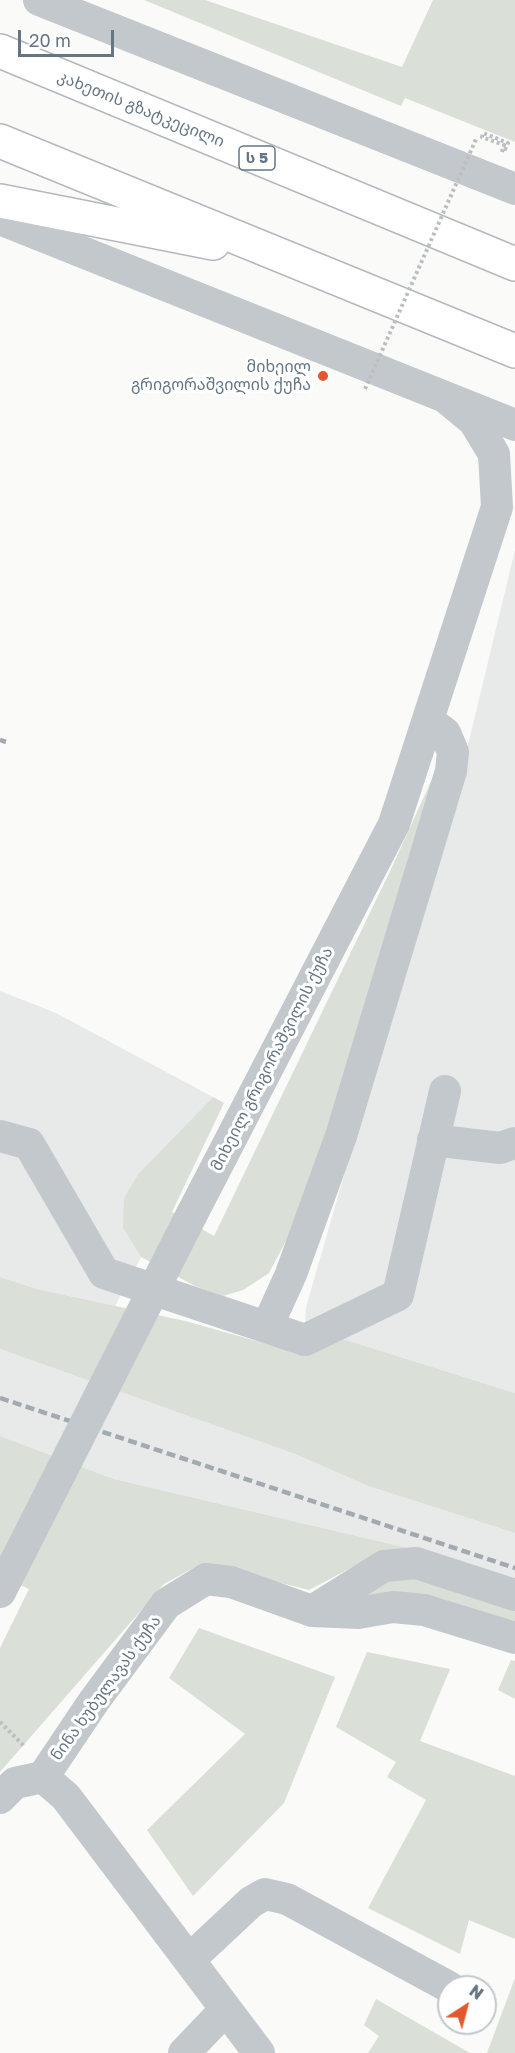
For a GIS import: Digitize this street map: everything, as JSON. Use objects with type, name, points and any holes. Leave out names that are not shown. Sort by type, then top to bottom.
[{"type":"highway","name":"კახეთის გზატკეცილი","points":[[0,51],[515,264]]},
{"type":"highway","points":[[0,141],[515,351]]},
{"type":"highway","points":[[0,201],[289,258]]},
{"type":"street","points":[[39,0],[515,189]]},
{"type":"street","points":[[0,219],[515,425]]},
{"type":"street","name":"მიხეილ გრიგორაშვილის ქუჩა","points":[[0,1592],[394,824],[506,496],[498,477],[494,454],[474,421],[446,398]]},
{"type":"street","points":[[267,1327],[291,1274],[341,1136],[451,771],[453,752],[445,733],[429,721]]},
{"type":"street","points":[[0,1136],[29,1144],[104,1273],[305,1341],[398,1295],[445,1090]]},
{"type":"street","points":[[433,1140],[500,1148],[515,1143]]},
{"type":"street","points":[[312,1611],[384,1566],[416,1563],[515,1595]]},
{"type":"street","name":"ნინა ხუბულავას ქუჩა","points":[[0,1798],[15,1783],[43,1776],[106,1684],[166,1604],[206,1579],[231,1582],[312,1611],[358,1613],[393,1607],[424,1610],[515,1638]]},
{"type":"street","name":"ნინა ხუბულავას ქუჩა","points":[[43,1776],[66,1797],[259,2053]]},
{"type":"street","points":[[189,1960],[251,1902],[265,1894],[287,1899],[437,1980]]},
{"type":"street","points":[[184,2053],[226,2009]]},
{"type":"path","points":[[365,388],[477,137],[505,149],[508,143],[483,133],[482,137],[504,145]]},
{"type":"shaded area","points":[[144,0],[205,0],[402,67],[433,0],[515,0],[515,142],[405,98],[401,106]]},
{"type":"shaded area","points":[[515,550],[515,1393],[305,1327],[306,1307],[467,749]]},
{"type":"shaded area","points":[[433,777],[439,784],[297,1220],[269,1273],[243,1290],[223,1296],[195,1286],[141,1257],[123,1228],[124,1198],[139,1173],[213,1097],[224,1103],[172,1212],[214,1236]]},
{"type":"shaded area","points":[[0,991],[56,1013],[213,1097],[139,1173],[123,1228],[141,1257],[115,1306],[37,1289],[0,1277]]},
{"type":"shaded area","points":[[0,1277],[37,1289],[185,1321],[296,1352],[305,1327],[515,1393],[515,1533],[368,1486],[295,1454],[0,1349]]},
{"type":"shaded area","points":[[0,1349],[295,1454],[368,1486],[515,1533],[515,1583],[408,1548],[114,1479],[0,1436]]},
{"type":"shaded area","points":[[0,1436],[114,1479],[408,1548],[366,1560],[309,1590],[230,1570],[195,1567],[164,1584],[0,1772],[0,1648],[29,1589],[0,1576]]},
{"type":"shaded area","points":[[415,1577],[515,1606],[515,1624],[351,1600],[379,1580]]},
{"type":"shaded area","points":[[199,1628],[335,1677],[284,1803],[193,1896],[147,1830],[245,1734],[169,1678]]},
{"type":"shaded area","points":[[367,1652],[450,1669],[420,1741],[515,1776],[515,1939],[469,1920],[460,1954],[368,1908],[426,1800],[387,1777],[396,1762],[336,1727]]},
{"type":"shaded area","points":[[511,1660],[515,1661],[515,1699],[498,1690]]},
{"type":"shaded area","points":[[515,1978],[515,2053],[487,2053],[494,2035],[497,2035],[497,2026]]},
{"type":"shaded area","points":[[376,1999],[470,2053],[368,2053],[379,2036],[364,2025]]},
{"type":"railway","points":[[0,740],[6,742]]},
{"type":"railway","points":[[0,1398],[515,1568]]},
{"type":"place","name":"მიხეილ გრიგორაშვილის ქუჩა","points":[[323,376]]}]
